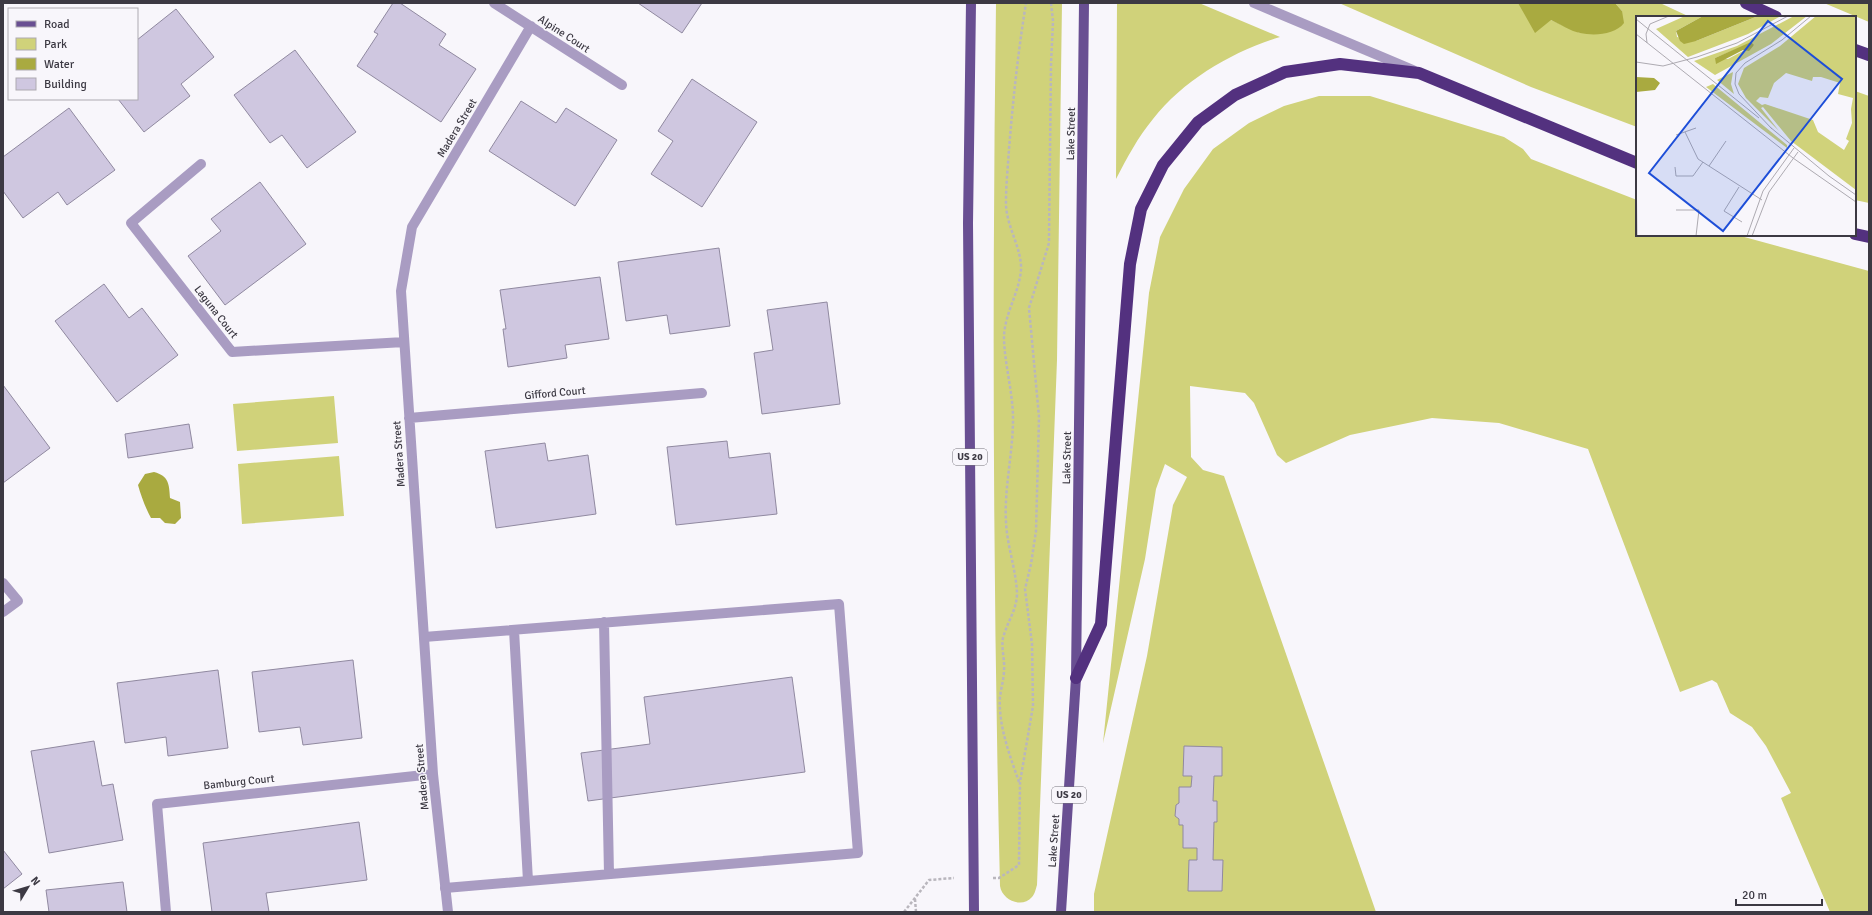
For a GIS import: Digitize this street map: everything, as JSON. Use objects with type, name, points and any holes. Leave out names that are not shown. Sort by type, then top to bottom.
[{"type":"highway","points":[[1746,3],[1774,16]]},
{"type":"highway","points":[[1856,50],[1869,55]]},
{"type":"highway","points":[[1076,678],[1101,624],[1130,264],[1142,210],[1163,166],[1198,122],[1235,95],[1284,72],[1340,64],[1419,73],[1636,163]]},
{"type":"highway","points":[[1856,234],[1869,238]]},
{"type":"main road","name":"US 20","points":[[971,3],[968,223],[974,912]]},
{"type":"main road","name":"Lake Street","points":[[1061,912],[1076,678],[1084,3]]},
{"type":"street","name":"Alpine Court","points":[[494,3],[622,85]]},
{"type":"street","points":[[1254,3],[1419,73]]},
{"type":"street","name":"Madera Street","points":[[448,912],[433,774],[401,291],[412,227],[531,26]]},
{"type":"street","name":"Laguna Court","points":[[201,164],[131,223],[232,352],[404,342]]},
{"type":"street","name":"Gifford Court","points":[[409,418],[702,393]]},
{"type":"street","points":[[3,583],[18,601],[3,612]]},
{"type":"street","points":[[424,637],[839,604],[858,853],[446,888]]},
{"type":"street","points":[[604,622],[609,874]]},
{"type":"street","points":[[514,630],[528,881]]},
{"type":"street","name":"Bamburg Court","points":[[166,912],[157,804],[433,774]]},
{"type":"path","points":[[1020,782],[1006,742],[1000,713],[1000,696],[1004,671],[1002,646],[1004,636],[1013,615],[1017,594],[1015,574],[1008,547],[1006,523],[1006,500],[1013,420],[1012,398],[1004,339],[1005,326],[1019,282],[1021,270],[1015,242],[1009,227],[1006,202],[1015,71],[1026,3]]},
{"type":"path","points":[[998,878],[1019,865],[1020,782],[1033,706],[1032,644],[1025,590],[1036,531],[1039,417],[1029,308],[1049,243],[1053,21],[1052,3]]},
{"type":"path","points":[[904,912],[929,880],[946,878]]},
{"type":"path","points":[[915,898],[916,912]]},
{"type":"green space","points":[[996,3],[1062,3],[1057,360],[1037,885],[1035,893],[1032,897],[1028,901],[1023,902],[1008,899],[1004,895],[1000,886],[994,444]]},
{"type":"green space","points":[[1117,3],[1199,3],[1280,37],[1262,43],[1227,59],[1195,79],[1180,91],[1153,119],[1142,133],[1116,179]]},
{"type":"green space","points":[[1339,3],[1518,3],[1522,7],[1580,33],[1622,11],[1615,3],[1660,3],[1688,16],[1636,16],[1636,127],[1531,87]]},
{"type":"green space","points":[[1824,3],[1869,3],[1869,22]]},
{"type":"green space","points":[[1856,91],[1869,96],[1869,203],[1856,200]]},
{"type":"green space","points":[[1319,96],[1370,96],[1504,137],[1523,149],[1531,159],[1636,200],[1636,236],[1741,236],[1869,271],[1869,912],[1830,912],[1781,798],[1791,793],[1766,746],[1752,727],[1730,713],[1717,683],[1712,680],[1680,692],[1588,449],[1499,423],[1432,418],[1350,435],[1286,463],[1277,455],[1254,403],[1245,393],[1190,386],[1191,457],[1203,470],[1224,476],[1376,912],[1094,912],[1094,894],[1147,656],[1173,505],[1187,477],[1165,464],[1156,489],[1145,559],[1103,743],[1149,293],[1160,237],[1184,189],[1213,149],[1249,123],[1284,106]]},
{"type":"green space","points":[[334,396],[338,443],[237,451],[233,404]]},
{"type":"green space","points":[[339,456],[344,516],[242,524],[238,464]]},
{"type":"water","points":[[1518,3],[1615,3],[1622,11],[1624,23],[1615,30],[1604,34],[1586,34],[1576,32],[1551,20],[1535,33]]},
{"type":"water","points":[[154,472],[163,476],[167,481],[170,498],[180,502],[181,518],[175,524],[165,523],[160,518],[151,518],[144,502],[138,485],[145,474]]},
{"type":"building","points":[[393,3],[400,3],[446,34],[439,45],[476,69],[441,122],[357,66],[378,34],[374,32]]},
{"type":"building","points":[[638,3],[702,3],[682,33]]},
{"type":"building","points":[[176,9],[214,57],[181,84],[190,96],[144,132],[119,100],[138,100],[138,39]]},
{"type":"building","points":[[295,50],[356,132],[307,168],[282,135],[270,143],[234,95]]},
{"type":"building","points":[[692,79],[757,122],[702,207],[651,174],[673,141],[658,131]]},
{"type":"building","points":[[521,101],[556,123],[566,108],[617,140],[575,206],[489,151]]},
{"type":"building","points":[[69,108],[115,170],[67,205],[58,192],[23,218],[3,191],[3,157]]},
{"type":"building","points":[[260,182],[306,244],[225,305],[188,256],[221,231],[211,219]]},
{"type":"building","points":[[719,248],[730,326],[670,334],[667,315],[626,321],[618,262]]},
{"type":"building","points":[[600,277],[609,339],[565,345],[567,358],[508,367],[503,329],[506,329],[500,290]]},
{"type":"building","points":[[104,284],[129,318],[142,308],[178,355],[117,402],[55,321]]},
{"type":"building","points":[[827,302],[840,404],[762,414],[754,353],[773,350],[767,310]]},
{"type":"building","points":[[3,385],[50,448],[3,483]]},
{"type":"building","points":[[189,424],[193,448],[128,458],[125,434]]},
{"type":"building","points":[[727,441],[729,458],[770,453],[777,514],[676,525],[667,447]]},
{"type":"building","points":[[545,443],[548,461],[588,455],[596,514],[496,528],[485,451]]},
{"type":"building","points":[[353,660],[362,738],[303,745],[300,727],[259,732],[252,672]]},
{"type":"building","points":[[218,670],[228,748],[168,756],[166,737],[125,743],[117,683]]},
{"type":"building","points":[[792,677],[805,772],[588,801],[581,753],[650,744],[644,697]]},
{"type":"building","points":[[94,741],[102,786],[113,784],[123,840],[49,853],[31,751]]},
{"type":"building","points":[[1184,746],[1222,747],[1222,776],[1214,776],[1213,801],[1217,801],[1217,822],[1214,822],[1213,860],[1223,860],[1222,891],[1188,891],[1189,860],[1197,860],[1197,848],[1183,848],[1183,825],[1179,825],[1179,819],[1175,816],[1176,805],[1179,803],[1179,787],[1191,787],[1192,776],[1183,776]]},
{"type":"building","points":[[359,822],[367,880],[266,893],[269,912],[212,912],[203,843]]},
{"type":"building","points":[[3,850],[22,874],[3,889]]},
{"type":"building","points":[[123,882],[127,912],[49,912],[46,890]]}]
